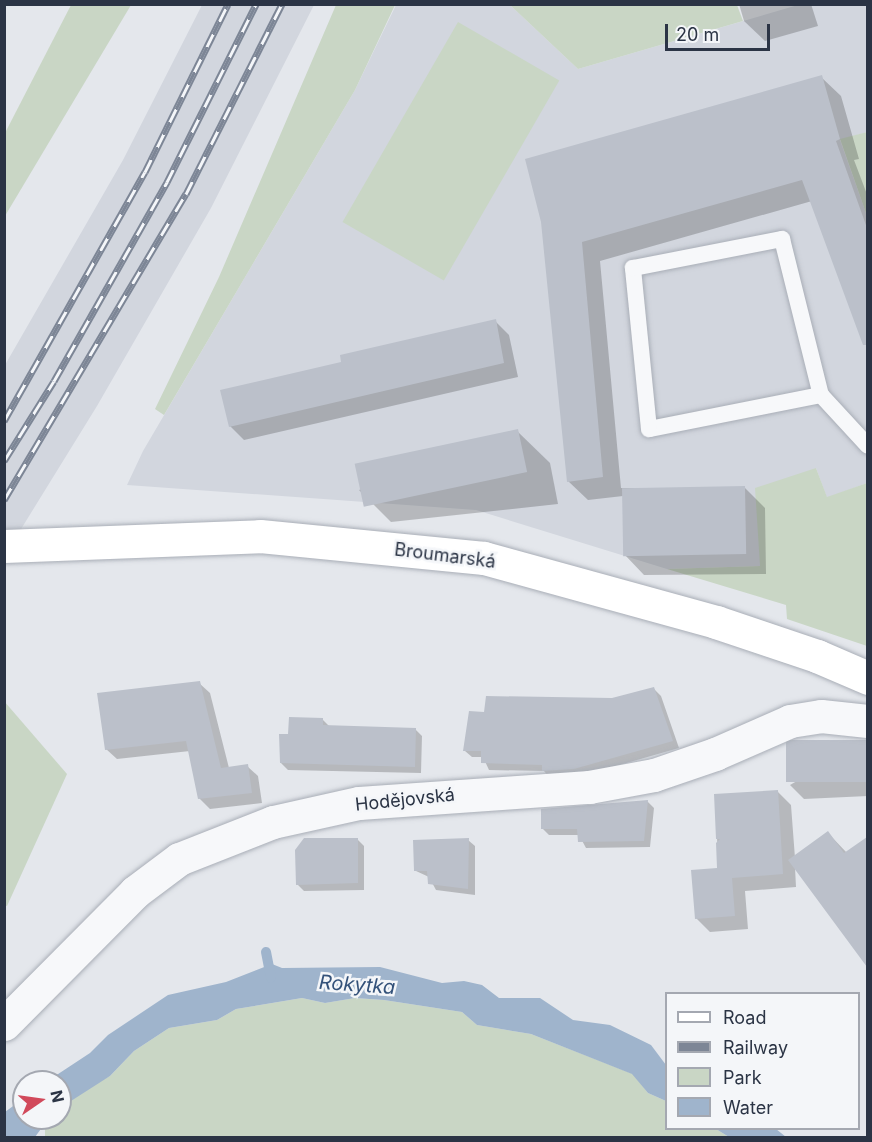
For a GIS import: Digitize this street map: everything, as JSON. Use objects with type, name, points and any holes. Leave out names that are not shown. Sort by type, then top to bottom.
[{"type":"street","name":"Broumarská","points":[[4,546],[260,536],[484,558],[716,622],[816,656],[867,678]]},
{"type":"street","name":"Hodějovská","points":[[4,1024],[135,892],[170,865],[273,822],[359,803],[589,787],[654,775],[715,754],[790,721],[821,716],[867,721]]},
{"type":"lane","points":[[821,395],[650,429],[633,268],[782,239],[821,395],[867,446]]},
{"type":"shaded area","points":[[202,5],[314,5],[211,208],[97,406],[5,555],[5,365],[123,160]]},
{"type":"shaded area","points":[[396,5],[510,5],[578,69],[798,5],[867,5],[867,132],[840,140],[867,216],[867,483],[827,498],[816,468],[760,566],[667,569],[476,510],[127,485],[143,451],[355,90]]},
{"type":"green space","points":[[71,5],[131,5],[5,216],[5,133]]},
{"type":"green space","points":[[336,5],[395,5],[355,90],[164,415],[155,409],[219,277]]},
{"type":"green space","points":[[510,5],[737,5],[743,21],[578,69]]},
{"type":"green space","points":[[458,22],[559,80],[444,281],[342,222]]},
{"type":"green space","points":[[868,132],[867,216],[840,139]]},
{"type":"green space","points":[[816,468],[827,497],[867,483],[867,646],[787,619],[786,605],[667,569],[760,566],[755,488]]},
{"type":"green space","points":[[4,701],[67,774],[7,906],[4,905]]},
{"type":"green space","points":[[302,998],[325,1003],[355,998],[384,1000],[462,1012],[477,1025],[531,1034],[633,1074],[648,1093],[665,1101],[665,1130],[718,1130],[729,1137],[45,1138],[45,1130],[72,1130],[72,1096],[110,1076],[134,1051],[169,1028],[217,1020],[236,1009]]},
{"type":"water","name":"Rokytka","points":[[272,964],[282,968],[380,967],[442,983],[464,981],[482,985],[499,998],[540,998],[573,1020],[610,1025],[651,1045],[665,1064],[665,1101],[648,1093],[632,1074],[531,1034],[477,1025],[462,1012],[355,998],[325,1003],[302,998],[236,1009],[217,1020],[169,1028],[134,1051],[110,1076],[72,1100],[72,1070],[64,1070],[90,1053],[108,1035],[168,995],[226,982]]},
{"type":"water","points":[[12,1107],[12,1130],[40,1130],[35,1137],[5,1137],[5,1112]]},
{"type":"water","points":[[718,1130],[777,1130],[786,1137],[729,1137]]},
{"type":"building","points":[[822,75],[840,139],[836,141],[867,228],[867,345],[863,345],[802,180],[582,242],[603,477],[567,482],[541,222],[525,159]]},
{"type":"building","points":[[496,319],[504,363],[229,427],[220,390],[341,362],[340,355]]},
{"type":"building","points":[[518,429],[527,472],[364,507],[355,464]]},
{"type":"building","points":[[745,486],[746,554],[623,556],[622,488]]},
{"type":"building","points":[[200,681],[221,768],[248,764],[252,793],[198,799],[186,741],[105,750],[97,693]]},
{"type":"building","points":[[654,687],[673,741],[574,769],[542,771],[542,765],[481,763],[481,751],[463,751],[469,711],[484,712],[486,696],[612,698]]},
{"type":"building","points":[[289,717],[323,718],[323,725],[416,728],[415,767],[280,763],[279,734],[288,734]]},
{"type":"building","points":[[786,740],[867,740],[867,782],[786,782]]},
{"type":"building","points":[[778,790],[783,874],[732,878],[735,916],[695,919],[691,870],[717,868],[716,843],[720,839],[716,839],[714,794]]},
{"type":"building","points":[[648,800],[644,841],[578,842],[577,829],[541,829],[541,809]]},
{"type":"building","points":[[828,831],[844,853],[867,837],[867,967],[788,860]]},
{"type":"building","points":[[304,838],[358,838],[358,883],[296,885],[295,850]]},
{"type":"building","points":[[469,838],[468,889],[428,884],[427,871],[414,871],[413,840]]},
{"type":"waterway","points":[[266,952],[271,978]]},
{"type":"railway","points":[[4,421],[145,172],[228,4]]},
{"type":"railway","points":[[4,461],[54,381],[167,182],[256,4]]},
{"type":"railway","points":[[4,500],[186,194],[282,4]]}]
